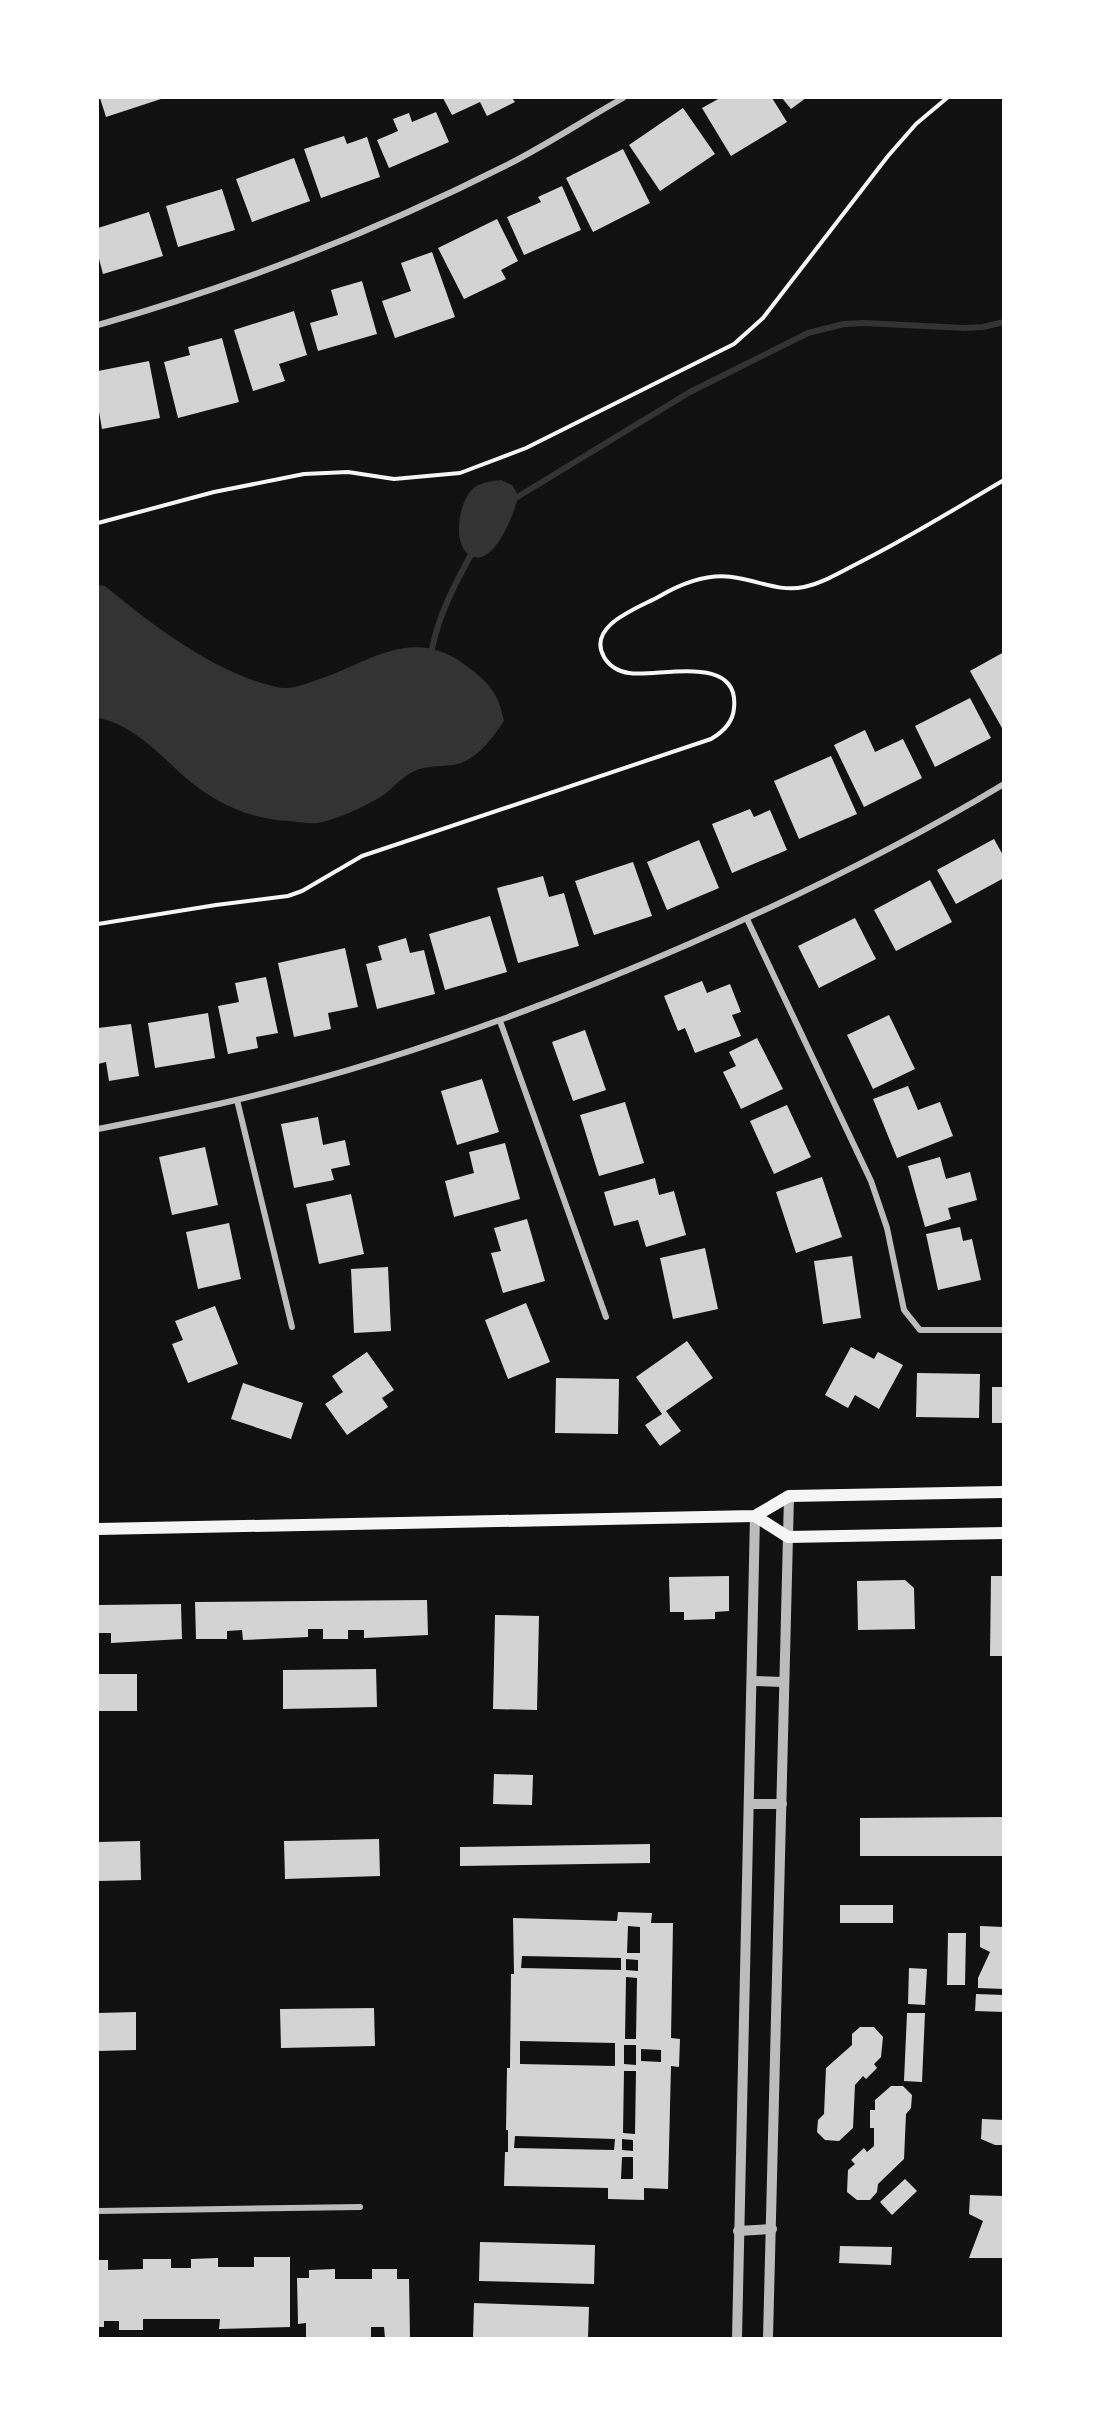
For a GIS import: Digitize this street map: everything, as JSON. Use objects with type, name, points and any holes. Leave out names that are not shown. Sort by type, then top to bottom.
[{"type":"main road","points":[[98,1529],[755,1516],[789,1496],[1004,1492]]},
{"type":"main road","points":[[755,1516],[788,1537],[1004,1533]]},
{"type":"street","points":[[98,325],[193,298],[355,237],[506,165],[623,98]]},
{"type":"street","points":[[98,1130],[237,1100],[367,1064],[500,1021],[617,975],[747,919],[891,849],[1004,784]]},
{"type":"street","points":[[747,919],[872,1180],[887,1228],[904,1310],[920,1330],[1004,1330]]},
{"type":"street","points":[[500,1021],[606,1317]]},
{"type":"street","points":[[237,1100],[292,1327]]},
{"type":"street","points":[[768,2338],[783,1682],[788,1609],[789,1496]]},
{"type":"street","points":[[736,2338],[753,1681],[755,1516]]},
{"type":"street","points":[[753,1681],[783,1682]]},
{"type":"street","points":[[750,1803],[782,1804]]},
{"type":"street","points":[[98,2211],[360,2207]]},
{"type":"street","points":[[738,2231],[772,2229]]},
{"type":"path","points":[[98,523],[214,492],[304,474],[348,472],[394,479],[460,473],[526,448],[734,344],[763,318],[888,156],[916,124],[947,98]]},
{"type":"path","points":[[98,924],[288,896],[302,891],[362,856],[711,739],[726,727],[734,711],[731,689],[724,682],[703,672],[687,669],[636,674],[615,668],[606,661],[601,652],[599,640],[606,627],[674,588],[701,579],[729,576],[783,589],[815,584],[909,537],[1004,480]]},
{"type":"shaded area","points":[[501,480],[512,485],[518,495],[513,514],[494,548],[486,555],[477,558],[468,554],[460,540],[460,520],[465,500],[475,487]]},
{"type":"shaded area","points":[[98,585],[105,586],[143,616],[207,659],[230,671],[280,688],[303,685],[370,658],[408,648],[427,648],[447,654],[468,667],[488,685],[496,696],[504,721],[476,755],[461,763],[414,771],[381,797],[333,819],[308,823],[243,812],[215,799],[189,781],[130,731],[98,718]]},
{"type":"building","points":[[100,98],[164,98],[106,117]]},
{"type":"building","points":[[443,98],[512,98],[515,102],[487,116],[480,102],[452,115]]},
{"type":"building","points":[[720,98],[772,98],[787,122],[731,156],[702,108]]},
{"type":"building","points":[[782,98],[806,98],[791,109]]},
{"type":"building","points":[[683,108],[715,154],[660,191],[629,145]]},
{"type":"building","points":[[436,112],[449,142],[389,168],[377,140],[398,131],[393,119],[409,113],[412,122]]},
{"type":"building","points":[[344,136],[347,144],[367,137],[380,177],[321,198],[304,149]]},
{"type":"building","points":[[623,149],[650,203],[593,232],[566,178]]},
{"type":"building","points":[[294,158],[310,201],[252,222],[236,179]]},
{"type":"building","points":[[562,186],[581,230],[524,255],[507,217],[541,202],[538,197]]},
{"type":"building","points":[[222,189],[235,230],[178,247],[166,206]]},
{"type":"building","points":[[149,212],[163,256],[103,274],[98,255],[98,228]]},
{"type":"building","points":[[497,219],[518,261],[501,270],[506,279],[464,299],[438,248]]},
{"type":"building","points":[[432,252],[455,317],[395,338],[382,301],[411,291],[401,263]]},
{"type":"building","points":[[362,281],[377,334],[318,351],[310,323],[338,315],[331,290]]},
{"type":"building","points":[[294,311],[307,355],[279,364],[285,381],[253,391],[234,330]]},
{"type":"building","points":[[222,338],[239,402],[178,418],[164,362],[190,355],[188,347]]},
{"type":"building","points":[[149,361],[160,418],[102,429],[98,406],[98,371]]},
{"type":"building","points":[[1004,652],[1004,727],[1002,728],[970,671]]},
{"type":"building","points":[[970,698],[991,738],[935,767],[915,726]]},
{"type":"building","points":[[865,730],[875,752],[903,739],[922,778],[864,807],[834,745]]},
{"type":"building","points":[[831,756],[857,814],[799,839],[774,781]]},
{"type":"building","points":[[750,809],[754,817],[770,810],[787,850],[732,873],[712,824]]},
{"type":"building","points":[[994,839],[1004,857],[1004,878],[956,904],[937,870]]},
{"type":"building","points":[[699,840],[719,888],[667,910],[647,862]]},
{"type":"building","points":[[633,862],[652,916],[594,935],[575,881]]},
{"type":"building","points":[[543,876],[549,897],[564,893],[579,946],[518,963],[497,888]]},
{"type":"building","points":[[930,880],[952,922],[896,951],[874,910]]},
{"type":"building","points":[[490,916],[507,972],[445,990],[429,934]]},
{"type":"building","points":[[855,918],[876,959],[819,988],[798,946]]},
{"type":"building","points":[[406,938],[410,953],[424,950],[435,994],[377,1009],[366,964],[382,960],[378,946]]},
{"type":"building","points":[[345,948],[358,1007],[328,1013],[331,1029],[294,1037],[278,963]]},
{"type":"building","points":[[266,977],[278,1033],[256,1037],[258,1048],[228,1054],[218,1006],[239,1002],[235,983]]},
{"type":"building","points":[[702,981],[707,993],[730,984],[741,1012],[732,1015],[741,1036],[695,1053],[685,1028],[678,1031],[664,996]]},
{"type":"building","points":[[208,1013],[215,1058],[155,1068],[148,1023]]},
{"type":"building","points":[[889,1015],[915,1069],[873,1089],[847,1035]]},
{"type":"building","points":[[131,1024],[139,1076],[109,1081],[106,1062],[98,1064],[98,1028]]},
{"type":"building","points":[[585,1030],[606,1090],[573,1101],[552,1042]]},
{"type":"building","points":[[757,1038],[783,1089],[741,1109],[723,1072],[736,1066],[729,1052]]},
{"type":"building","points":[[482,1079],[499,1132],[457,1145],[441,1091]]},
{"type":"building","points":[[908,1086],[918,1110],[940,1102],[953,1136],[897,1158],[873,1099]]},
{"type":"building","points":[[625,1102],[644,1163],[599,1176],[580,1115]]},
{"type":"building","points":[[787,1105],[811,1157],[774,1174],[750,1121]]},
{"type":"building","points":[[318,1117],[323,1145],[345,1140],[350,1165],[331,1169],[334,1180],[294,1188],[281,1124]]},
{"type":"building","points":[[505,1143],[520,1199],[454,1217],[445,1181],[474,1173],[469,1152]]},
{"type":"building","points":[[205,1147],[218,1205],[172,1215],[159,1157]]},
{"type":"building","points":[[940,1157],[946,1179],[970,1172],[977,1200],[948,1208],[951,1219],[925,1227],[908,1166]]},
{"type":"building","points":[[822,1177],[842,1237],[796,1253],[776,1192]]},
{"type":"building","points":[[655,1178],[659,1195],[674,1191],[686,1235],[646,1247],[638,1220],[614,1226],[604,1192]]},
{"type":"building","points":[[351,1194],[364,1254],[319,1264],[306,1204]]},
{"type":"building","points":[[527,1219],[545,1281],[503,1293],[491,1253],[501,1251],[494,1228]]},
{"type":"building","points":[[229,1223],[241,1279],[198,1289],[186,1232]]},
{"type":"building","points":[[960,1227],[963,1241],[972,1239],[981,1280],[938,1290],[926,1234]]},
{"type":"building","points":[[705,1248],[718,1309],[673,1319],[660,1258]]},
{"type":"building","points":[[852,1256],[861,1318],[823,1324],[814,1261]]},
{"type":"building","points":[[388,1267],[391,1331],[354,1333],[351,1269]]},
{"type":"building","points":[[526,1303],[550,1362],[508,1379],[485,1320]]},
{"type":"building","points":[[215,1306],[238,1364],[188,1383],[172,1344],[183,1340],[175,1321]]},
{"type":"building","points":[[687,1341],[713,1378],[666,1411],[681,1431],[660,1446],[645,1425],[662,1414],[636,1377]]},
{"type":"building","points":[[851,1347],[874,1359],[878,1352],[903,1365],[879,1409],[855,1395],[848,1408],[825,1395]]},
{"type":"building","points":[[367,1352],[394,1390],[382,1398],[388,1407],[347,1435],[325,1404],[343,1392],[332,1376]]},
{"type":"building","points":[[917,1373],[980,1374],[979,1418],[916,1417]]},
{"type":"building","points":[[556,1378],[619,1379],[618,1434],[555,1433]]},
{"type":"building","points":[[243,1383],[303,1403],[291,1439],[231,1419]]},
{"type":"building","points":[[992,1387],[1004,1387],[1004,1423],[992,1423]]},
{"type":"building","points":[[729,1576],[729,1611],[715,1612],[715,1619],[684,1620],[684,1612],[670,1612],[669,1577]]},
{"type":"building","points":[[991,1576],[1004,1576],[1004,1656],[990,1656]]},
{"type":"building","points":[[905,1580],[914,1588],[915,1629],[858,1630],[857,1581]]},
{"type":"building","points":[[427,1600],[428,1635],[364,1638],[364,1630],[348,1630],[348,1639],[323,1639],[323,1629],[308,1629],[308,1637],[243,1640],[242,1630],[227,1631],[227,1639],[196,1639],[195,1602]]},
{"type":"building","points":[[181,1604],[182,1639],[111,1643],[111,1633],[98,1633],[98,1605]]},
{"type":"building","points":[[495,1615],[539,1616],[537,1710],[493,1709]]},
{"type":"building","points":[[376,1669],[377,1707],[283,1709],[283,1670]]},
{"type":"building","points":[[98,1674],[137,1674],[137,1711],[98,1711]]},
{"type":"building","points":[[494,1774],[533,1775],[532,1805],[493,1804]]},
{"type":"building","points":[[1004,1817],[1004,1856],[860,1856],[860,1818]]},
{"type":"building","points":[[379,1839],[380,1876],[285,1879],[284,1841]]},
{"type":"building","points":[[140,1841],[141,1880],[98,1881],[98,1842]]},
{"type":"building","points":[[650,1844],[650,1863],[460,1866],[460,1847]]},
{"type":"building","points":[[840,1905],[893,1905],[893,1923],[840,1923]]},
{"type":"building","points":[[618,1912],[652,1913],[651,1923],[673,1923],[671,2038],[680,2039],[679,2067],[671,2066],[668,2189],[644,2188],[644,2200],[608,2199],[608,2188],[504,2186],[505,2152],[508,2152],[507,2068],[510,2068],[511,1974],[514,1974],[513,1918],[617,1921]],"holes":[[[628,1926],[640,1927],[640,1953],[627,1953]],[[522,1956],[621,1958],[621,1970],[521,1968]],[[626,1959],[638,1960],[638,1971],[626,1970]],[[626,1977],[637,1978],[636,2039],[625,2039]],[[520,2041],[615,2043],[615,2066],[520,2064]],[[624,2045],[636,2045],[636,2065],[624,2064]],[[641,2049],[661,2050],[661,2062],[641,2061]],[[624,2071],[636,2071],[635,2134],[623,2133]],[[515,2136],[615,2139],[614,2150],[514,2148]],[[622,2139],[633,2140],[633,2151],[622,2150]],[[622,2157],[633,2157],[633,2179],[621,2179]]]},
{"type":"building","points":[[980,1926],[1004,1927],[1004,1989],[978,1988],[978,1978],[990,1952],[980,1947]]},
{"type":"building","points":[[948,1933],[966,1933],[965,1985],[947,1985]]},
{"type":"building","points":[[909,1968],[927,1969],[925,2005],[908,2004]]},
{"type":"building","points":[[976,1994],[1004,1995],[1004,2012],[975,2011]]},
{"type":"building","points":[[374,2008],[375,2046],[281,2048],[280,2009]]},
{"type":"building","points":[[136,2012],[136,2050],[98,2051],[98,2013]]},
{"type":"building","points":[[907,2013],[925,2013],[922,2082],[904,2081]]},
{"type":"building","points":[[860,2027],[874,2027],[883,2037],[881,2057],[874,2064],[877,2068],[866,2079],[863,2076],[855,2085],[853,2128],[839,2141],[825,2140],[817,2132],[818,2120],[824,2114],[826,2068],[852,2045],[852,2034]]},
{"type":"building","points":[[891,2086],[903,2086],[912,2095],[911,2108],[906,2114],[904,2159],[878,2184],[877,2192],[870,2200],[857,2200],[847,2192],[848,2170],[855,2164],[851,2160],[864,2148],[867,2152],[874,2146],[874,2128],[870,2128],[870,2110],[875,2110],[875,2100]]},
{"type":"building","points":[[982,2119],[1004,2120],[1004,2145],[995,2145],[981,2139]]},
{"type":"building","points":[[905,2179],[917,2191],[892,2215],[880,2202]]},
{"type":"building","points":[[970,2195],[1004,2196],[1004,2258],[969,2258],[983,2221],[969,2214]]},
{"type":"building","points":[[480,2242],[595,2245],[594,2284],[479,2281]]},
{"type":"building","points":[[840,2246],[892,2247],[891,2265],[839,2263]]},
{"type":"building","points":[[254,2257],[290,2257],[290,2327],[219,2329],[220,2319],[143,2319],[143,2330],[119,2330],[119,2321],[104,2321],[104,2327],[98,2327],[98,2260],[108,2260],[108,2270],[143,2269],[143,2259],[171,2259],[171,2268],[191,2268],[191,2259],[218,2258],[218,2267],[254,2267]]},
{"type":"building","points":[[335,2269],[335,2279],[372,2279],[372,2269],[397,2269],[397,2279],[409,2279],[410,2338],[385,2338],[384,2327],[371,2327],[371,2338],[306,2338],[306,2323],[298,2324],[297,2278],[309,2278],[309,2270]]},
{"type":"building","points":[[474,2303],[589,2307],[588,2338],[473,2338]]},
{"type":"waterway","points":[[514,499],[690,392],[808,333],[844,324],[965,328],[1004,322]]},
{"type":"waterway","points":[[432,649],[444,610],[474,549]]}]
